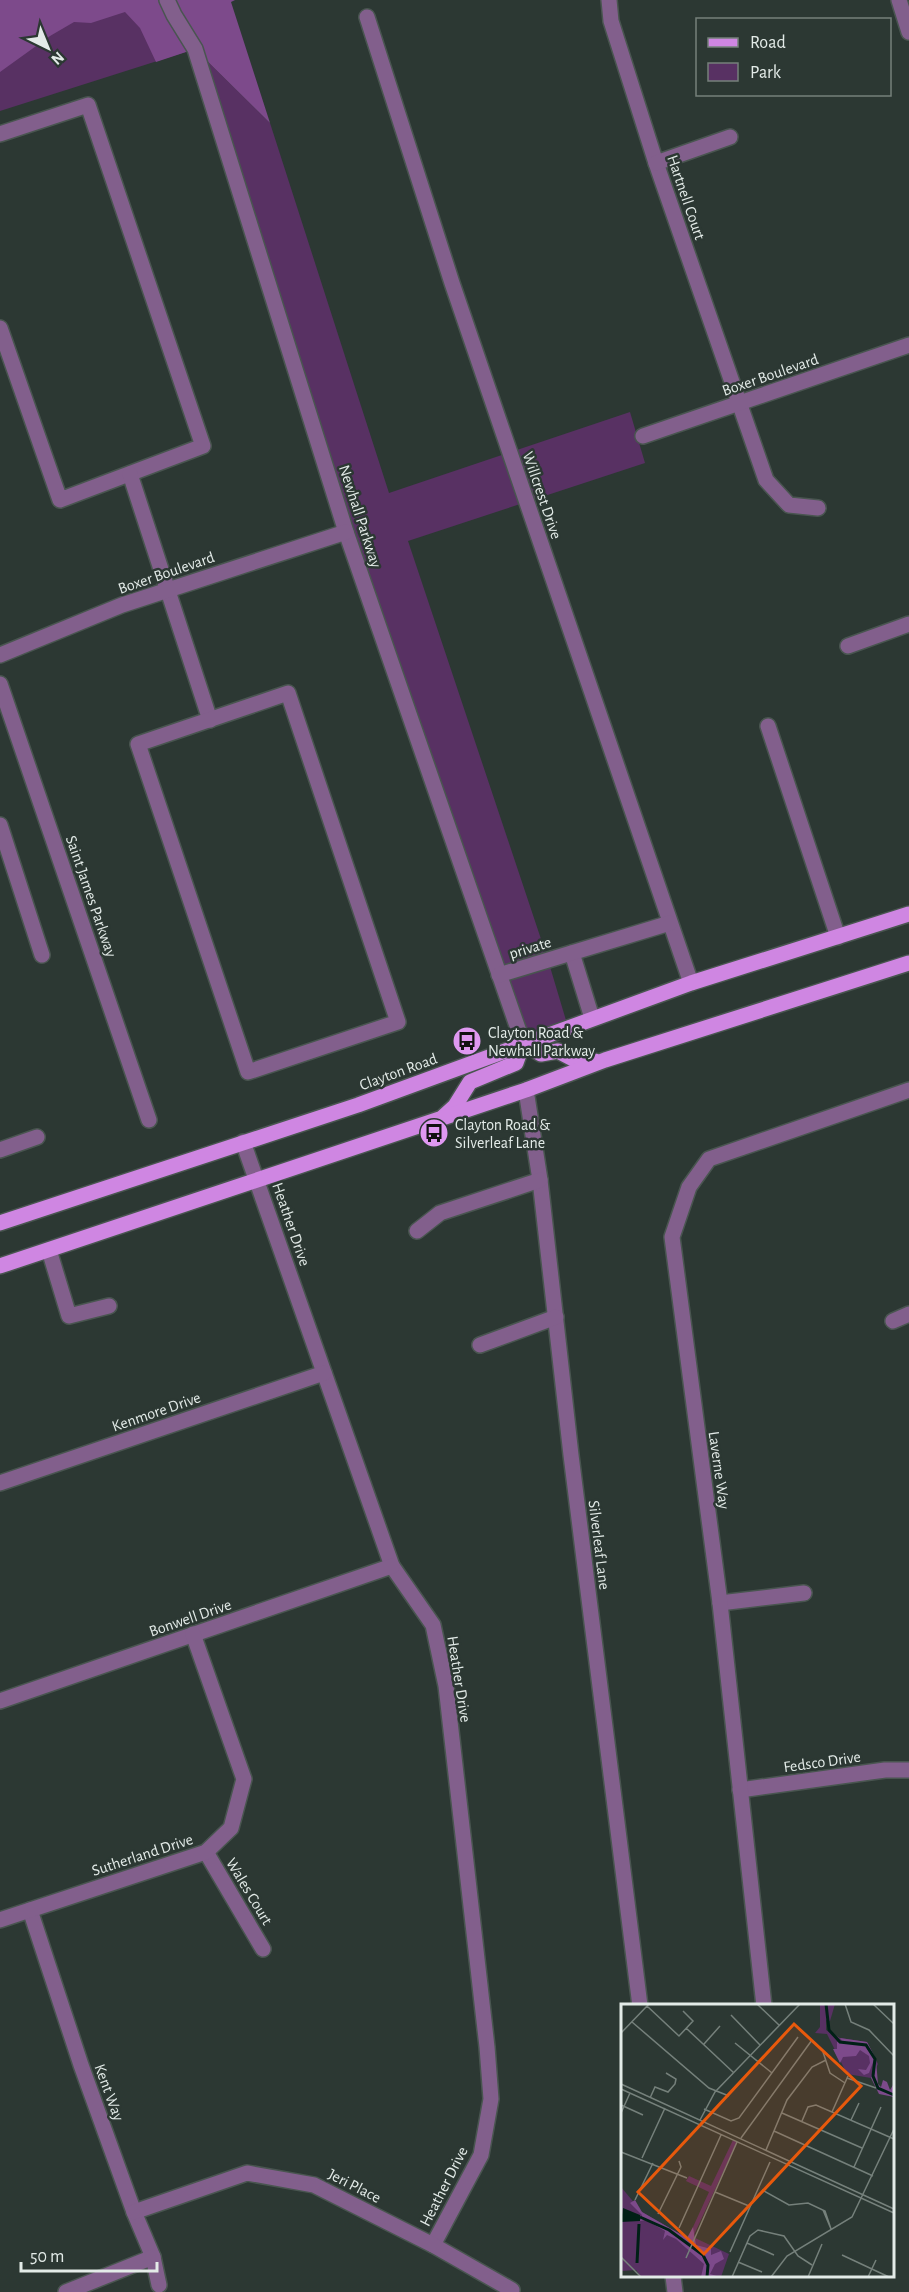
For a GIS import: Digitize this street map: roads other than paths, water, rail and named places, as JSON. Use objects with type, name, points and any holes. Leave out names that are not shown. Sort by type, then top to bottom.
[{"type":"main road","name":"Clayton Road","points":[[0,1223],[358,1105],[691,983],[909,914]]},
{"type":"main road","points":[[0,1266],[526,1090],[605,1060],[909,963]]},
{"type":"main road","points":[[439,1119],[455,1106],[470,1082],[516,1063],[523,1043],[541,1054],[558,1051],[577,1061],[605,1060]]},
{"type":"street","name":"Newhall Parkway","points":[[168,0],[174,15],[195,49],[346,532],[523,1043]]},
{"type":"street","name":"Hartnell Court","points":[[609,0],[611,21],[656,163],[766,480],[789,505],[819,508]]},
{"type":"street","points":[[899,0],[909,32]]},
{"type":"street","name":"Willcrest Drive","points":[[367,17],[452,283],[691,983]]},
{"type":"street","points":[[0,134],[88,105],[203,446],[60,500],[0,328]]},
{"type":"street","points":[[656,163],[730,137]]},
{"type":"street","name":"Boxer Boulevard","points":[[642,436],[909,345]]},
{"type":"street","points":[[130,474],[210,720]]},
{"type":"street","name":"Boxer Boulevard","points":[[0,655],[122,606],[346,532]]},
{"type":"street","points":[[848,646],[909,624]]},
{"type":"street","name":"Saint James Parkway","points":[[0,684],[149,1119]]},
{"type":"street","points":[[288,693],[398,1022],[248,1072],[138,744],[210,720],[288,693]]},
{"type":"street","points":[[768,726],[838,937]]},
{"type":"street","points":[[0,825],[6,862],[42,955]]},
{"type":"street","name":"private","points":[[499,975],[670,923]]},
{"type":"street","points":[[572,953],[592,1018]]},
{"type":"street","name":"Silverleaf Lane","points":[[526,1090],[540,1180],[640,2004]]},
{"type":"street","name":"Laverne Way","points":[[764,2004],[720,1604],[672,1237],[689,1187],[709,1159],[909,1090]]},
{"type":"street","points":[[0,1150],[37,1137]]},
{"type":"street","name":"Heather Drive","points":[[243,1142],[392,1566],[433,1625],[446,1686],[486,2036],[491,2099],[482,2155],[433,2245]]},
{"type":"street","points":[[417,1231],[440,1213],[540,1180]]},
{"type":"street","points":[[50,1250],[69,1316],[109,1306]]},
{"type":"street","points":[[893,1321],[909,1314]]},
{"type":"street","points":[[480,1345],[556,1317]]},
{"type":"street","name":"Kenmore Drive","points":[[0,1483],[324,1374]]},
{"type":"street","name":"Bonwell Drive","points":[[0,1701],[392,1566]]},
{"type":"street","points":[[720,1604],[804,1593]]},
{"type":"street","name":"Sutherland Drive","points":[[0,1920],[206,1852],[231,1828],[244,1779],[193,1634]]},
{"type":"street","name":"Fedsco Drive","points":[[740,1790],[885,1770],[909,1770]]},
{"type":"street","name":"Wales Court","points":[[206,1852],[263,1949]]},
{"type":"street","name":"Kent Way","points":[[30,1910],[81,2065],[134,2212],[153,2257],[159,2284]]},
{"type":"street","name":"Jeri Place","points":[[134,2212],[247,2173],[314,2185],[433,2245],[512,2290]]},
{"type":"street","points":[[66,2292],[153,2257]]},
{"type":"street","points":[[673,2277],[675,2292]]},
{"type":"place","name":"Clayton Road & Newhall Parkway","points":[[467,1041]]},
{"type":"place","name":"Clayton Road & Silverleaf Lane","points":[[434,1133]]}]
